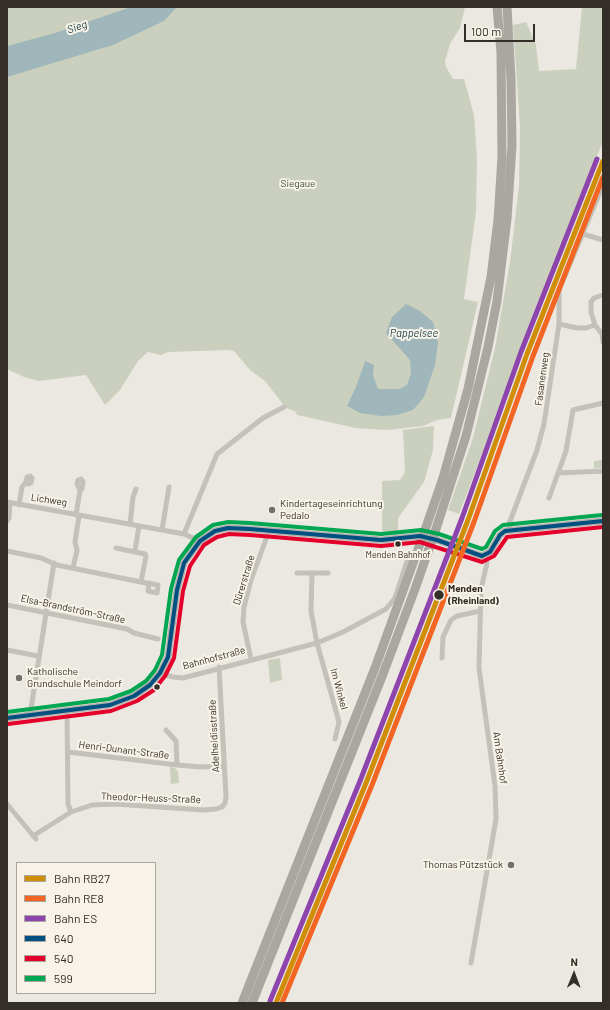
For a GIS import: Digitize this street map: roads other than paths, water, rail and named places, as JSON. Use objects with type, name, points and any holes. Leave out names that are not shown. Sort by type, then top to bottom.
[{"type":"highway","points":[[491,7],[501,74]]},
{"type":"highway","points":[[252,1003],[383,674],[415,589],[457,432],[477,350],[487,299],[499,197],[502,131],[501,74],[497,7]]},
{"type":"highway","points":[[242,1003],[372,675],[452,481],[474,406],[488,347],[500,278],[507,219],[512,146],[511,79],[507,7]]},
{"type":"main road","points":[[7,718],[110,705],[127,699],[144,690],[160,673],[168,657],[171,646],[181,572],[188,556],[200,541],[215,531],[228,528],[370,539],[410,536],[437,540],[476,555],[485,555],[490,552],[500,535],[510,530],[603,521]]},
{"type":"street","name":"Fasanenweg","points":[[510,530],[509,524],[537,450],[544,424],[558,324],[559,290],[603,185]]},
{"type":"street","points":[[583,234],[603,240]]},
{"type":"street","points":[[603,296],[594,298],[591,302],[591,312],[595,325],[602,334],[603,342]]},
{"type":"street","points":[[558,324],[577,328],[586,328],[595,325]]},
{"type":"street","points":[[549,498],[566,451],[573,410],[603,403]]},
{"type":"street","points":[[184,534],[217,454],[263,418],[284,407]]},
{"type":"street","points":[[558,473],[603,471]]},
{"type":"street","name":"Lichweg","points":[[19,505],[22,487],[26,482]]},
{"type":"street","points":[[162,530],[169,486]]},
{"type":"street","points":[[130,524],[133,497],[136,489]]},
{"type":"street","name":"Lichweg","points":[[78,516],[80,490]]},
{"type":"street","points":[[7,521],[9,518],[9,502]]},
{"type":"street","name":"Lichweg","points":[[9,502],[78,516],[184,534],[200,541]]},
{"type":"street","points":[[73,568],[77,550],[75,542],[78,516]]},
{"type":"street","points":[[135,551],[139,526]]},
{"type":"street","name":"Dürerstraße","points":[[251,659],[243,622],[244,607],[251,580],[269,531]]},
{"type":"street","points":[[116,548],[143,552],[146,556],[141,582]]},
{"type":"street","points":[[7,551],[41,558],[73,568],[149,583]]},
{"type":"street","name":"Am Bahnhof","points":[[471,963],[496,818],[495,786],[479,668],[481,589],[487,563],[485,555]]},
{"type":"street","name":"Bahnhofstraße","points":[[160,673],[183,678],[219,667],[317,643],[349,629],[386,609],[395,598],[409,556]]},
{"type":"street","points":[[30,715],[38,656],[54,563]]},
{"type":"street","points":[[297,573],[328,573]]},
{"type":"street","points":[[312,573],[311,611],[317,643]]},
{"type":"street","name":"Elsa-Brandström-Straße","points":[[7,605],[127,629],[134,633],[158,639]]},
{"type":"street","points":[[442,658],[443,636],[450,620],[457,616],[480,612]]},
{"type":"street","name":"Im Winkel","points":[[317,643],[339,722],[335,739]]},
{"type":"street","points":[[7,650],[38,656]]},
{"type":"street","name":"Adelheidisstraße","points":[[219,667],[225,803]]},
{"type":"street","points":[[67,711],[68,804],[70,812]]},
{"type":"street","name":"Henri-Dunant-Straße","points":[[166,730],[176,741],[177,766]]},
{"type":"street","name":"Henri-Dunant-Straße","points":[[68,752],[177,766],[224,766]]},
{"type":"street","name":"Theodor-Heuss-Straße","points":[[7,804],[35,837],[70,812],[80,808],[105,804],[216,809],[225,803]]},
{"type":"water","name":"Sieg","points":[[131,7],[177,7],[164,21],[113,45],[7,77],[7,46],[55,33]]},
{"type":"water","name":"Pappelsee","points":[[406,304],[420,311],[433,322],[438,343],[435,365],[424,397],[413,410],[397,415],[381,416],[360,413],[347,406],[356,387],[365,361],[374,365],[373,375],[378,389],[400,389],[407,385],[411,373],[410,360],[386,333],[392,317]]},
{"type":"railway","points":[[389,719],[406,675]]},
{"type":"rail line","name":"ES","points":[[270,1001],[360,781],[462,518],[521,352],[597,159]]},
{"type":"rail line","name":"RB27","points":[[276,1003],[366,783],[468,520],[527,354],[603,161]]},
{"type":"rail line","name":"RE8","points":[[282,1003],[372,785],[474,522],[533,356],[603,177]]},
{"type":"place","name":"Kindertageseinrichtung Pedalo","points":[[272,510]]},
{"type":"place","name":"Menden Bahnhof","points":[[398,544]]},
{"type":"place","name":"Menden (Rheinland)","points":[[439,595]]},
{"type":"place","name":"Katholische Grundschule Meindorf","points":[[19,678]]},
{"type":"place","name":"Thomas Pützstück","points":[[511,865]]},
{"type":"park label","name":"Siegaue","points":[[298,184]]}]
